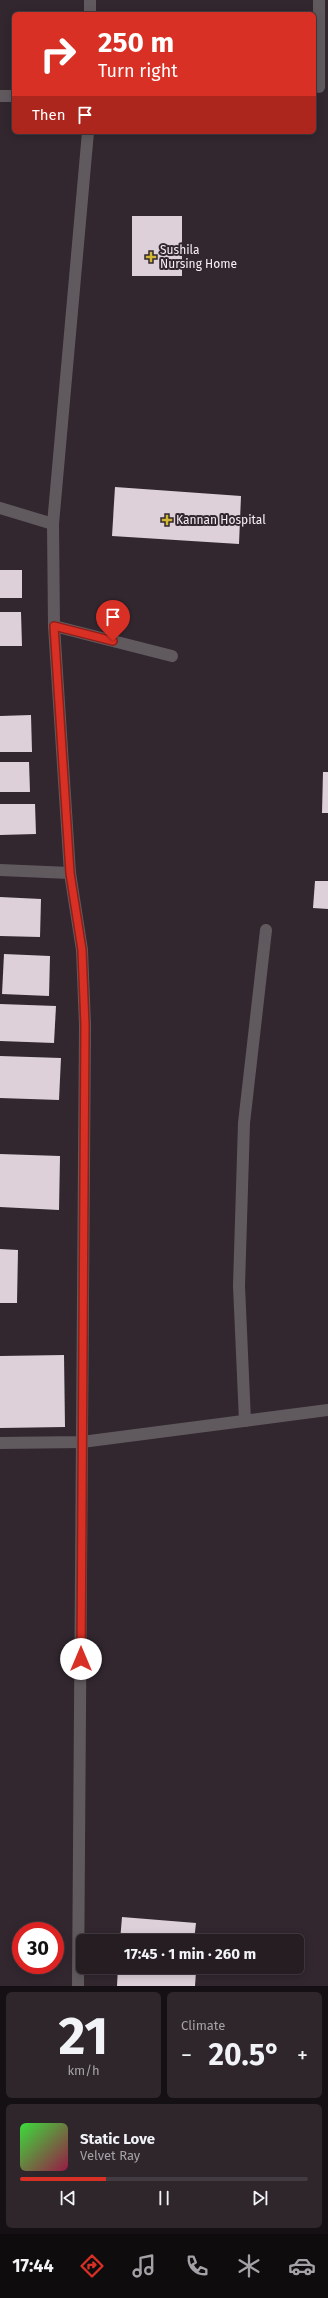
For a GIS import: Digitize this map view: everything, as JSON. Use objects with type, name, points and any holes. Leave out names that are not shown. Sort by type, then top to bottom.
[{"type":"street","points":[[90,0],[90,12]]},
{"type":"street","points":[[319,0],[320,87]]},
{"type":"street","points":[[0,96],[12,96]]},
{"type":"street","points":[[78,1986],[85,1025],[82,950],[70,873],[54,626],[53,524],[88,134]]},
{"type":"street","points":[[0,508],[53,524]]},
{"type":"street","points":[[54,626],[172,656]]},
{"type":"street","points":[[0,870],[70,873]]},
{"type":"street","points":[[245,1421],[239,1286],[244,1123],[266,930]]},
{"type":"street","points":[[0,1443],[82,1442],[328,1410]]},
{"type":"building","points":[[132,216],[182,216],[182,276],[132,276]]},
{"type":"building","points":[[115,487],[241,496],[239,544],[112,536]]},
{"type":"building","points":[[0,570],[22,570],[22,598],[0,598]]},
{"type":"building","points":[[0,612],[21,612],[22,646],[0,646]]},
{"type":"building","points":[[31,715],[32,752],[0,752],[0,716]]},
{"type":"building","points":[[0,762],[29,762],[30,792],[0,792]]},
{"type":"building","points":[[323,772],[328,772],[328,813],[322,813]]},
{"type":"building","points":[[0,804],[35,804],[36,834],[0,835]]},
{"type":"building","points":[[315,881],[328,881],[328,909],[313,908]]},
{"type":"building","points":[[0,897],[41,899],[40,937],[0,936]]},
{"type":"building","points":[[4,954],[50,956],[49,996],[2,994]]},
{"type":"building","points":[[0,1004],[56,1006],[54,1043],[0,1041]]},
{"type":"building","points":[[0,1056],[61,1058],[59,1100],[0,1098]]},
{"type":"building","points":[[0,1154],[60,1156],[59,1210],[0,1207]]},
{"type":"building","points":[[0,1249],[18,1250],[17,1303],[0,1303]]},
{"type":"building","points":[[64,1355],[65,1427],[0,1428],[0,1356]]},
{"type":"building","points":[[122,1917],[196,1923],[195,1934],[121,1934]]},
{"type":"building","points":[[118,1974],[196,1974],[195,1986],[117,1986]]},
{"type":"place","name":"Sushila Nursing Home","points":[[151,257]]},
{"type":"place","name":"Kannan Hospital","points":[[167,520]]},
{"type":"route","points":[[81,1659],[85,1025],[82,950],[70,873],[54,626],[113,641]]}]
